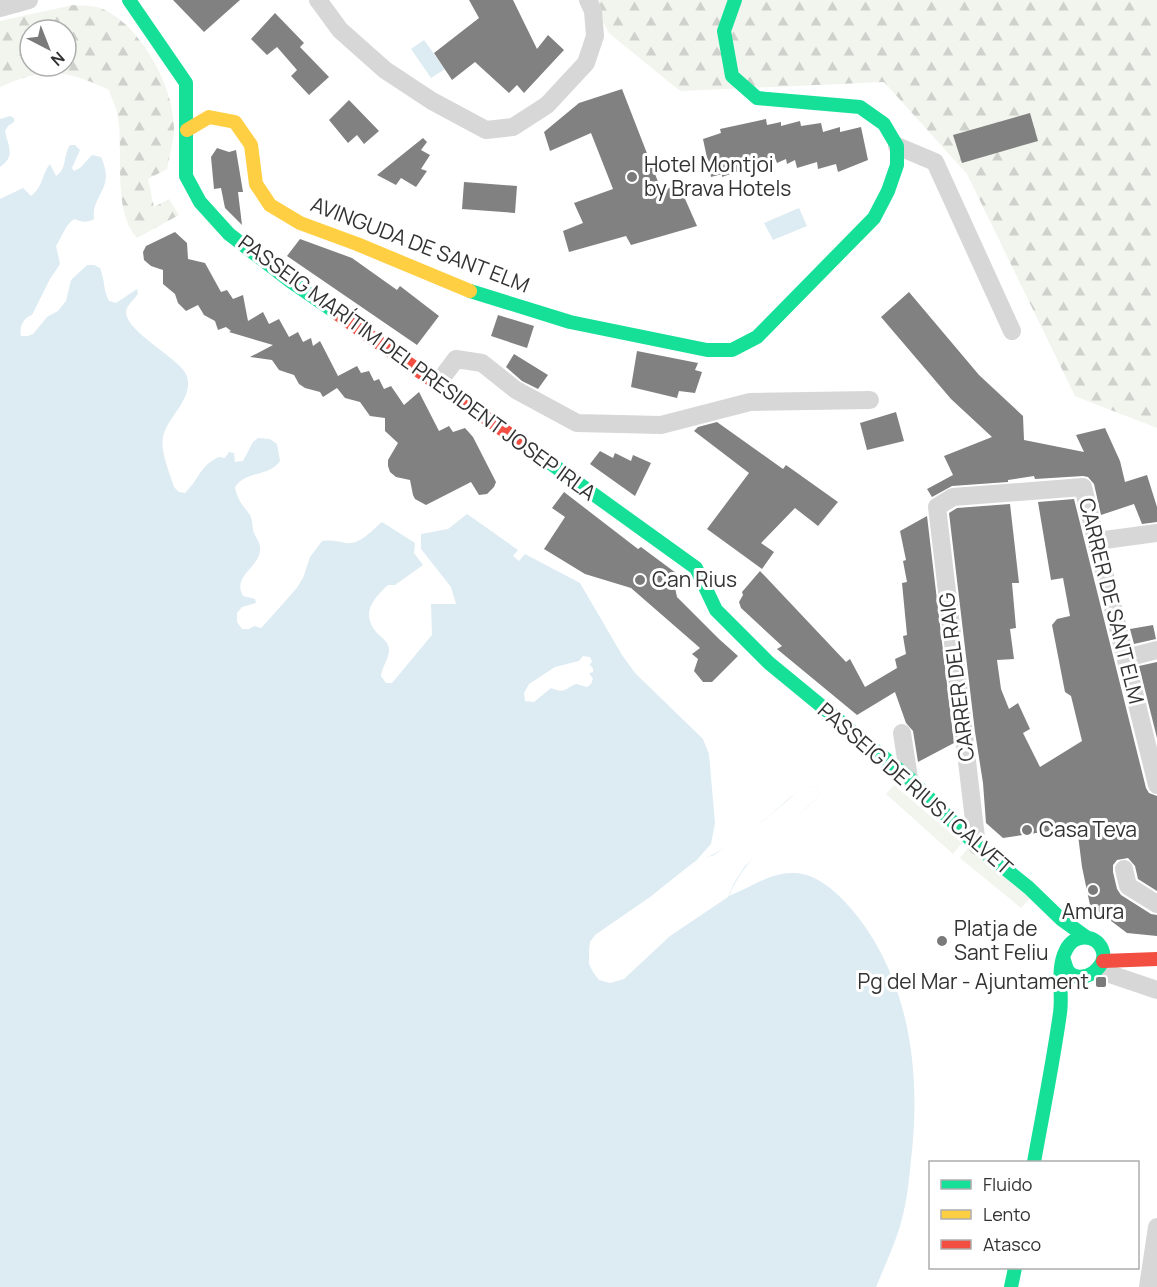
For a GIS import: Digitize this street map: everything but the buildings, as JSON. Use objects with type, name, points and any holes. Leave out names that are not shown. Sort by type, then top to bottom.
[{"type":"street","points":[[0,8],[29,0]]},
{"type":"street","name":"PASSEIG MARÍTIM DEL PRESIDENT JOSEP IRLA","points":[[129,0],[186,83],[186,176],[201,201],[229,234],[290,281],[438,383],[696,568],[716,610]]},
{"type":"street","points":[[318,0],[340,30],[385,70],[432,101],[486,130],[513,127],[548,105],[586,63],[595,36],[593,10],[588,0]]},
{"type":"street","points":[[735,0],[724,30],[732,76],[758,98],[860,107],[884,124],[897,146],[935,162],[1012,331]]},
{"type":"street","name":"AVINGUDA DE SANT ELM","points":[[187,129],[209,117],[235,123],[250,146],[256,184],[270,205],[300,223],[357,244],[458,287],[559,318],[707,350],[732,350],[757,337],[874,218],[897,165],[897,146]]},
{"type":"street","points":[[438,383],[456,359],[482,363],[516,390],[577,423],[661,425],[750,402],[870,400]]},
{"type":"street","name":"CARRER DE SANT ELM","points":[[937,507],[953,497],[1083,487],[1157,783]]},
{"type":"street","name":"CARRER DEL RAIG","points":[[937,507],[977,846]]},
{"type":"street","points":[[1097,541],[1157,533]]},
{"type":"street","name":"PASSEIG DE RIUS I CALVET","points":[[716,610],[769,663],[909,778],[977,846],[1086,938]]},
{"type":"street","points":[[1125,658],[1157,650]]},
{"type":"street","points":[[902,733],[909,778]]},
{"type":"street","points":[[1124,869],[1128,886],[1157,904]]},
{"type":"street","points":[[1061,919],[1067,969],[1076,976],[1091,976],[1100,966],[1103,955],[1099,945]]},
{"type":"street","points":[[1061,1010],[1059,984],[1065,953],[1075,939],[1093,940],[1134,961]]},
{"type":"street","points":[[1100,966],[1157,959]]},
{"type":"street","points":[[1100,966],[1157,990]]},
{"type":"street","points":[[1034,1161],[1061,1010],[1076,976]]},
{"type":"street","points":[[1148,1287],[1154,1264],[1157,1227]]},
{"type":"street","points":[[1011,1287],[1015,1269]]},
{"type":"green space","points":[[591,0],[1157,0],[1157,428],[1075,396],[967,174],[884,82],[680,91],[609,33]]},
{"type":"green space","points":[[73,5],[100,8],[115,16],[128,27],[152,58],[168,94],[174,133],[167,169],[148,179],[154,207],[169,199],[179,215],[137,238],[129,226],[121,195],[117,112],[109,90],[78,78],[78,18],[18,18],[18,78],[24,78],[0,87],[0,21]]},
{"type":"green space","points":[[894,785],[962,843],[953,854],[886,794]]},
{"type":"green space","points":[[968,848],[1030,898],[1021,908],[960,858]]},
{"type":"shaded area","points":[[424,40],[445,69],[431,78],[411,49]]},
{"type":"shaded area","points":[[10,116],[14,118],[14,122],[5,131],[9,155],[0,167],[0,119]]},
{"type":"shaded area","points":[[70,145],[75,145],[80,150],[72,168],[74,171],[92,155],[101,157],[105,168],[105,184],[96,204],[94,219],[84,222],[74,219],[64,231],[56,246],[60,264],[32,315],[22,323],[21,336],[33,334],[47,317],[58,311],[66,301],[71,280],[87,265],[94,265],[100,268],[109,301],[116,303],[137,289],[138,294],[127,308],[127,316],[131,324],[181,367],[186,374],[187,391],[166,429],[162,443],[174,487],[179,492],[185,493],[207,465],[219,457],[225,458],[229,452],[234,453],[235,462],[243,461],[253,442],[258,438],[270,439],[277,444],[280,461],[276,466],[245,478],[235,487],[239,499],[251,517],[253,531],[260,549],[258,557],[241,583],[240,589],[243,596],[255,599],[256,603],[242,607],[237,613],[237,622],[242,629],[254,626],[261,628],[264,625],[296,589],[303,578],[310,557],[322,541],[356,542],[382,522],[415,543],[414,553],[423,565],[395,585],[388,585],[377,596],[370,608],[369,614],[373,627],[389,648],[381,676],[386,683],[392,683],[432,635],[431,604],[456,604],[451,587],[421,549],[421,534],[448,529],[467,514],[518,550],[513,556],[519,561],[525,554],[580,583],[635,673],[703,739],[709,754],[715,823],[711,844],[695,862],[712,855],[751,830],[794,794],[815,786],[820,795],[757,854],[746,867],[729,896],[775,875],[802,874],[821,881],[838,894],[858,917],[876,944],[890,972],[901,1002],[913,1064],[914,1128],[904,1212],[894,1245],[876,1287],[0,1287],[0,199],[23,188],[31,196],[38,188],[50,164],[56,176],[62,170]],"holes":[[[583,656],[590,657],[593,672],[589,673],[593,679],[587,687],[576,684],[562,691],[551,688],[534,702],[525,701],[524,693],[529,684],[555,667],[579,661]]]},
{"type":"shaded area","points":[[799,208],[807,226],[773,240],[764,223]]},
{"type":"pier","points":[[815,786],[820,795],[745,866],[728,897],[670,936],[624,979],[610,983],[599,980],[589,964],[590,942],[595,935],[650,897],[694,862],[714,855],[765,820],[796,793],[806,787]]},
{"type":"traffic: fast","points":[[129,0],[186,83],[186,176],[200,202],[229,234],[338,314]]},
{"type":"traffic: fast","points":[[470,291],[570,322],[707,350],[732,350],[757,337],[874,218],[888,191],[897,165],[897,146],[884,124],[860,107],[757,98],[732,76],[724,31],[735,0]]},
{"type":"traffic: fast","points":[[546,460],[696,568],[716,610],[769,663],[909,778],[977,846],[1029,888],[1061,919],[1086,937]]},
{"type":"traffic: fast","points":[[1034,1161],[1060,1013],[1060,973],[1063,957],[1069,945],[1079,938],[1094,940],[1102,949],[1103,956],[1102,962],[1093,973],[1080,977],[1068,971],[1063,958]]},
{"type":"traffic: fast","points":[[1011,1287],[1015,1269]]},
{"type":"traffic: slow","points":[[187,130],[209,117],[235,122],[251,145],[256,184],[270,205],[300,223],[470,291]]},
{"type":"traffic: jam","points":[[338,314],[546,460]]},
{"type":"traffic: jam","points":[[1103,961],[1157,959]]},
{"type":"place","name":"Hotel Montjoi by Brava Hotels","points":[[632,177]]},
{"type":"place","name":"Can Rius","points":[[640,580]]},
{"type":"place","name":"Casa Teva","points":[[1027,830]]},
{"type":"place","name":"Amura","points":[[1093,890]]},
{"type":"place","name":"Platja de Sant Feliu","points":[[942,941]]},
{"type":"place","name":"Pg del Mar - Ajuntament","points":[[1101,982]]}]
